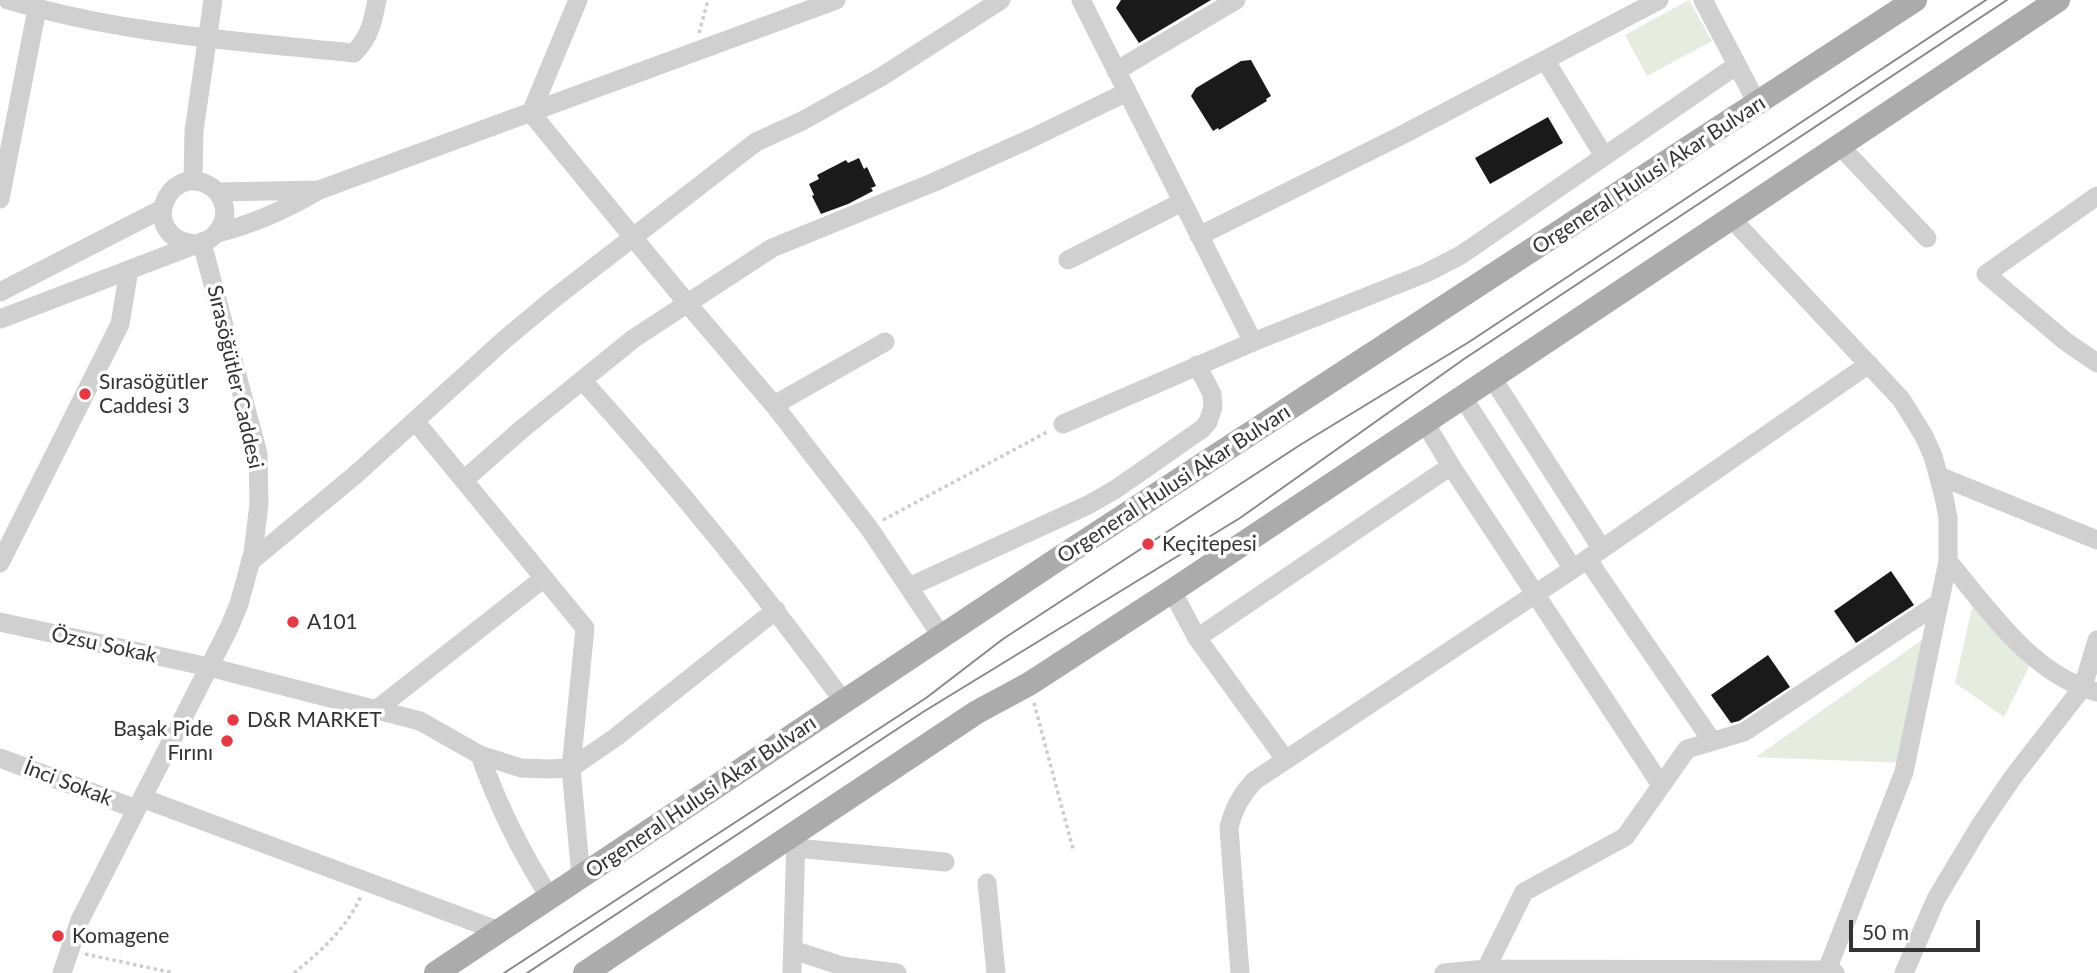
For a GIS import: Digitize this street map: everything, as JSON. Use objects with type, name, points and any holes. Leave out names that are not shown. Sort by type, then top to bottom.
[{"type":"main road","name":"Orgeneral Hulusi Akar Bulvarı","points":[[436,973],[942,637],[1915,0]]},
{"type":"main road","points":[[585,973],[796,841],[977,712],[1029,684],[1172,591],[2058,0]]},
{"type":"street","points":[[8,0],[120,27],[354,52],[370,32],[377,0]]},
{"type":"street","points":[[193,181],[194,131],[213,0]]},
{"type":"street","points":[[531,113],[578,0]]},
{"type":"street","points":[[0,319],[259,220],[319,190],[836,0]]},
{"type":"street","points":[[250,562],[303,520],[504,340],[756,142],[813,115],[881,77],[1001,0]]},
{"type":"street","points":[[1081,0],[1253,342]]},
{"type":"street","points":[[1116,71],[1236,0]]},
{"type":"street","points":[[1199,236],[1404,134],[1659,0]]},
{"type":"street","points":[[1709,4],[1757,103]]},
{"type":"street","points":[[0,199],[37,9]]},
{"type":"street","points":[[1545,60],[1604,156]]},
{"type":"street","points":[[1063,424],[1197,365],[1426,273],[1461,255],[1737,65]]},
{"type":"street","points":[[464,480],[634,339],[772,248],[932,183],[1127,92]]},
{"type":"street","points":[[531,113],[774,405],[869,528],[942,637]]},
{"type":"street","points":[[1839,145],[1927,238]]},
{"type":"street","points":[[193,181],[210,186],[222,199],[224,217],[204,240],[176,239],[165,226],[162,209],[169,192],[184,182],[193,181]]},
{"type":"street","points":[[217,192],[319,190]]},
{"type":"street","points":[[2097,196],[1986,274],[2065,341],[2097,363]]},
{"type":"street","points":[[1068,260],[1182,202]]},
{"type":"street","points":[[0,292],[162,209]]},
{"type":"street","points":[[1444,973],[1831,972],[1904,772],[1948,561],[1948,518],[1940,476],[1924,436],[1900,399],[1730,217]]},
{"type":"street","name":"Sırasöğütler Caddesi","points":[[62,973],[80,920],[229,628],[239,604],[250,562],[259,504],[258,454],[204,240]]},
{"type":"street","points":[[0,563],[120,324],[129,270]]},
{"type":"street","points":[[774,405],[885,342]]},
{"type":"street","points":[[1240,973],[1229,828],[1231,817],[1246,789],[1262,774],[1536,594],[1869,364]]},
{"type":"street","points":[[909,587],[1088,505],[1116,489],[1202,429],[1212,414],[1213,401],[1197,365]]},
{"type":"street","points":[[1491,376],[1587,559]]},
{"type":"street","points":[[582,380],[705,521],[776,610],[844,702]]},
{"type":"street","points":[[1462,396],[1587,559],[1712,741]]},
{"type":"street","points":[[415,421],[585,628],[571,768],[581,877]]},
{"type":"street","points":[[1424,421],[1661,785]]},
{"type":"street","points":[[1197,638],[1451,466]]},
{"type":"street","points":[[1940,476],[2097,540]]},
{"type":"street","points":[[1948,561],[2026,652],[2059,676],[2090,690]]},
{"type":"street","points":[[376,710],[544,578]]},
{"type":"street","points":[[1172,591],[1197,638],[1286,759]]},
{"type":"street","points":[[1487,971],[1524,892],[1625,837],[1686,749],[1744,732],[1939,603]]},
{"type":"street","points":[[571,768],[616,737],[776,610]]},
{"type":"street","name":"Özsu Sokak","points":[[0,622],[209,667],[420,721],[480,755],[521,768],[571,768]]},
{"type":"street","points":[[1904,973],[1936,899],[1964,851],[2013,777],[2090,690],[2097,640]]},
{"type":"street","points":[[480,755],[519,847],[550,898]]},
{"type":"street","name":"İnci Sokak","points":[[0,758],[366,882],[499,932]]},
{"type":"street","points":[[792,973],[796,841],[945,862]]},
{"type":"street","points":[[987,883],[996,973]]},
{"type":"street","points":[[793,950],[842,967],[897,973]]},
{"type":"path","points":[[695,52],[708,0]]},
{"type":"path","points":[[869,528],[1063,424]]},
{"type":"path","points":[[1029,684],[1073,849]]},
{"type":"path","points":[[294,973],[338,933],[350,917],[366,882]]},
{"type":"path","points":[[69,951],[174,973]]},
{"type":"shaded area","points":[[1689,0],[1712,41],[1647,76],[1625,35]]},
{"type":"shaded area","points":[[1973,603],[2032,661],[2004,717],[1955,683]]},
{"type":"shaded area","points":[[1939,628],[1904,763],[1756,757]]},
{"type":"building","points":[[1121,0],[1211,0],[1139,43],[1116,8]]},
{"type":"building","points":[[1251,60],[1271,96],[1219,130],[1218,128],[1213,131],[1191,96],[1196,88],[1241,61]]},
{"type":"building","points":[[1548,117],[1563,143],[1490,184],[1475,158]]},
{"type":"building","points":[[859,158],[864,169],[867,167],[876,186],[871,188],[873,191],[821,214],[809,184],[819,179],[817,175],[846,160],[848,163]]},
{"type":"building","points":[[1891,571],[1914,605],[1856,643],[1834,611]]},
{"type":"building","points":[[1768,655],[1790,687],[1739,721],[1731,723],[1711,695]]},
{"type":"tram line","points":[[504,973],[926,698],[1003,639],[1300,445],[1469,342],[1986,0]]},
{"type":"tram line","points":[[527,973],[923,712],[1240,518],[1464,359],[2007,0]]},
{"type":"place","name":"Sırasöğütler Caddesi 3","points":[[85,394]]},
{"type":"place","name":"Keçitepesi","points":[[1148,544]]},
{"type":"place","name":"A101","points":[[293,622]]},
{"type":"place","name":"D&R MARKET","points":[[233,720]]},
{"type":"place","name":"Başak Pide Fırını","points":[[227,741]]},
{"type":"place","name":"Komagene","points":[[58,936]]}]
